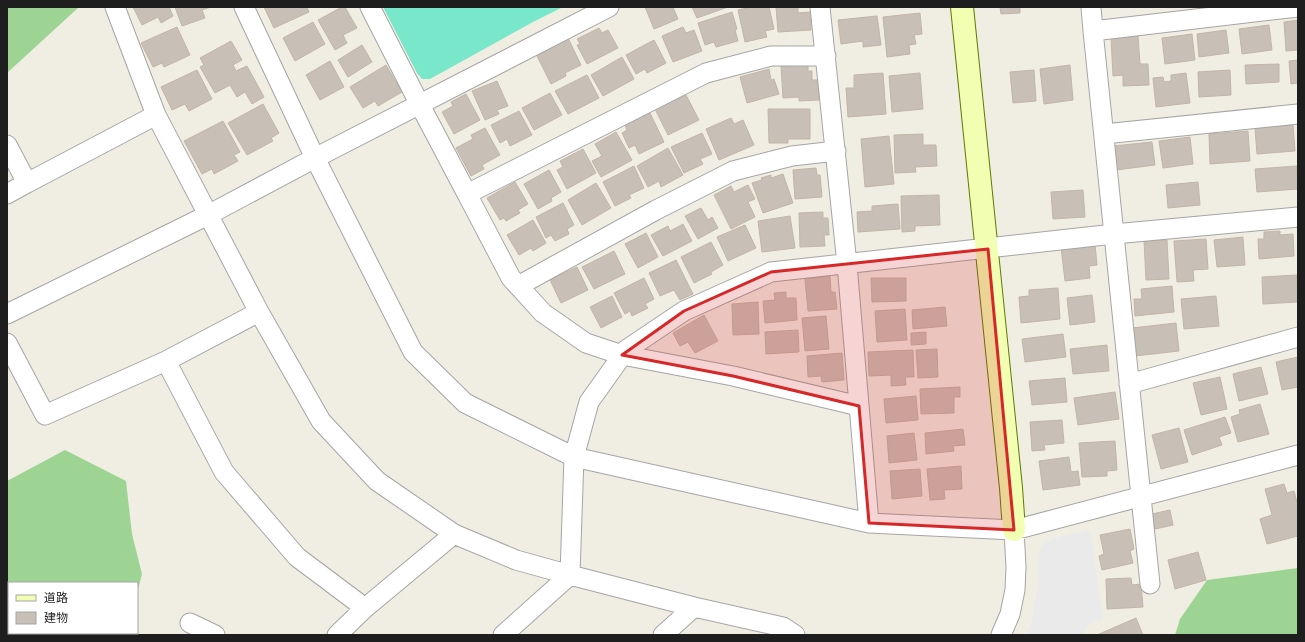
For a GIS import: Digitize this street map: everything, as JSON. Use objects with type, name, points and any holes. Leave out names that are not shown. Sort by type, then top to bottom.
[{"type":"street","points":[[115,7],[156,115],[259,312],[321,421],[377,481],[454,534],[516,560],[694,607],[783,627],[795,635]]},
{"type":"street","points":[[244,7],[316,158],[413,352],[465,403],[574,456],[869,523],[1014,530],[1298,455]]},
{"type":"street","points":[[370,7],[511,278],[543,313],[586,343],[622,355],[733,376],[859,406]]},
{"type":"street","points":[[7,314],[208,215],[610,7]]},
{"type":"street","points":[[820,7],[847,264],[869,523]]},
{"type":"street","points":[[962,7],[988,249],[1014,530],[1016,567],[1015,590],[1010,614],[1000,635]]},
{"type":"street","points":[[1090,7],[1150,584]]},
{"type":"street","points":[[1093,31],[1298,7]]},
{"type":"street","points":[[467,194],[706,72],[771,56],[826,56]]},
{"type":"street","points":[[1104,134],[1298,114]]},
{"type":"street","points":[[7,194],[156,115]]},
{"type":"street","points":[[7,145],[27,183]]},
{"type":"street","points":[[518,286],[656,210],[733,171],[792,156],[836,151]]},
{"type":"street","points":[[504,635],[570,575],[574,456],[589,402],[626,350],[684,311],[771,272],[1114,234],[1298,217]]},
{"type":"street","points":[[7,343],[45,415],[166,361],[259,312]]},
{"type":"street","points":[[1129,384],[1298,337]]},
{"type":"street","points":[[166,361],[224,472],[296,557],[365,608]]},
{"type":"street","points":[[337,635],[365,608],[454,534]]},
{"type":"street","points":[[663,635],[694,607]]},
{"type":"street","points":[[190,623],[215,635]]},
{"type":"highlighted area","points":[[988,249],[1014,530],[869,523],[859,406],[733,376],[622,355],[684,311],[771,272]]},
{"type":"green space","points":[[7,7],[79,7],[7,73]]},
{"type":"green space","points":[[383,7],[563,7],[430,79],[422,79],[417,73]]},
{"type":"green space","points":[[65,450],[126,481],[132,534],[142,574],[138,589],[138,582],[8,582],[8,634],[126,635],[7,635],[7,481]]},
{"type":"green space","points":[[1298,568],[1298,635],[1175,635],[1180,619],[1207,580]]},
{"type":"shaded area","points":[[1090,530],[1103,619],[1085,626],[1084,635],[1026,635],[1031,624],[1038,587],[1037,558],[1044,542],[1062,536]]},
{"type":"building","points":[[133,7],[169,7],[173,16],[161,23],[158,17],[142,25]]},
{"type":"building","points":[[175,7],[211,7],[202,10],[205,18],[182,26]]},
{"type":"building","points":[[264,7],[307,7],[309,12],[274,28]]},
{"type":"building","points":[[342,7],[345,7],[357,28],[343,35],[347,43],[335,50],[318,20]]},
{"type":"building","points":[[645,7],[673,7],[678,19],[654,29]]},
{"type":"building","points":[[692,7],[728,7],[697,18]]},
{"type":"building","points":[[751,7],[769,7],[774,29],[765,31],[767,37],[745,42],[738,10]]},
{"type":"building","points":[[776,7],[798,7],[798,13],[810,12],[811,30],[778,32]]},
{"type":"building","points":[[1000,7],[1020,7],[1020,13],[1001,14]]},
{"type":"building","points":[[732,12],[737,29],[735,30],[738,41],[716,47],[714,42],[705,45],[698,23]]},
{"type":"building","points":[[920,13],[922,34],[914,35],[916,44],[909,45],[910,54],[887,57],[883,17]]},
{"type":"building","points":[[877,16],[881,45],[863,47],[863,41],[841,44],[838,20]]},
{"type":"building","points":[[1298,20],[1298,50],[1286,51],[1284,22]]},
{"type":"building","points":[[313,22],[325,44],[295,61],[283,38]]},
{"type":"building","points":[[1269,25],[1272,50],[1242,54],[1239,29]]},
{"type":"building","points":[[177,27],[190,55],[164,67],[162,63],[153,67],[141,43]]},
{"type":"building","points":[[683,27],[686,33],[694,30],[702,51],[673,62],[662,36]]},
{"type":"building","points":[[599,28],[602,33],[608,30],[618,48],[587,64],[577,45],[580,44],[577,39]]},
{"type":"building","points":[[1226,30],[1229,53],[1199,57],[1197,34]]},
{"type":"building","points":[[1192,34],[1195,60],[1165,64],[1162,38]]},
{"type":"building","points":[[1138,36],[1140,64],[1148,64],[1149,85],[1123,86],[1123,75],[1113,76],[1111,37]]},
{"type":"building","points":[[568,38],[581,65],[565,73],[566,76],[551,84],[536,54]]},
{"type":"building","points":[[654,40],[666,63],[647,73],[645,69],[636,74],[626,55]]},
{"type":"building","points":[[231,41],[242,60],[233,65],[236,71],[247,66],[264,97],[252,104],[245,92],[237,97],[230,85],[215,93],[200,67],[204,65],[200,58]]},
{"type":"building","points":[[362,45],[372,62],[348,77],[338,60]]},
{"type":"building","points":[[622,57],[634,79],[603,96],[591,75]]},
{"type":"building","points":[[1298,60],[1298,83],[1291,84],[1289,61]]},
{"type":"building","points":[[330,61],[344,87],[320,100],[306,75]]},
{"type":"building","points":[[808,64],[808,71],[812,71],[812,80],[818,80],[819,100],[799,101],[799,97],[783,98],[781,66]]},
{"type":"building","points":[[1279,64],[1279,82],[1246,84],[1245,65]]},
{"type":"building","points":[[386,65],[402,92],[378,106],[375,101],[363,108],[350,87]]},
{"type":"building","points":[[1070,65],[1073,100],[1044,104],[1040,69]]},
{"type":"building","points":[[769,69],[771,80],[774,79],[779,94],[747,103],[740,77]]},
{"type":"building","points":[[197,70],[212,99],[189,111],[185,104],[172,110],[161,87]]},
{"type":"building","points":[[1034,70],[1036,101],[1013,103],[1010,72]]},
{"type":"building","points":[[1230,70],[1231,95],[1199,97],[1198,72]]},
{"type":"building","points":[[883,73],[886,114],[848,117],[846,88],[854,88],[854,75]]},
{"type":"building","points":[[920,73],[923,109],[892,112],[889,76]]},
{"type":"building","points":[[1186,73],[1190,103],[1156,107],[1153,78],[1163,77],[1164,82],[1171,81],[1171,75]]},
{"type":"building","points":[[587,75],[599,98],[568,114],[555,91]]},
{"type":"building","points":[[497,81],[508,106],[497,110],[499,114],[485,120],[472,91]]},
{"type":"building","points":[[550,93],[562,115],[534,130],[522,108]]},
{"type":"building","points":[[466,94],[480,120],[454,134],[442,112],[453,106],[451,102]]},
{"type":"building","points":[[686,95],[699,120],[668,135],[655,109]]},
{"type":"building","points":[[263,104],[279,133],[271,138],[273,141],[247,155],[228,123]]},
{"type":"building","points":[[768,109],[810,109],[810,139],[788,139],[788,143],[769,143]]},
{"type":"building","points":[[519,111],[532,135],[510,146],[507,139],[500,143],[491,125]]},
{"type":"building","points":[[650,113],[664,142],[639,154],[635,145],[629,148],[622,133],[627,130],[625,125]]},
{"type":"building","points":[[731,118],[734,124],[743,120],[754,145],[719,160],[706,129]]},
{"type":"building","points":[[223,121],[240,152],[234,155],[238,161],[214,174],[212,169],[202,174],[184,141]]},
{"type":"building","points":[[1293,125],[1295,151],[1257,154],[1255,128]]},
{"type":"building","points":[[485,128],[500,155],[482,165],[484,169],[471,176],[456,148],[473,139],[471,135]]},
{"type":"building","points":[[1248,131],[1250,161],[1210,164],[1209,134]]},
{"type":"building","points":[[616,132],[632,160],[601,177],[592,161],[602,156],[595,144]]},
{"type":"building","points":[[702,133],[712,154],[700,159],[703,164],[684,173],[671,147]]},
{"type":"building","points":[[923,134],[923,145],[936,145],[937,166],[915,167],[916,172],[895,173],[894,135]]},
{"type":"building","points":[[889,136],[894,184],[865,187],[861,139]]},
{"type":"building","points":[[1190,137],[1193,164],[1163,168],[1159,141]]},
{"type":"building","points":[[1152,142],[1155,165],[1116,170],[1113,146]]},
{"type":"building","points":[[668,148],[683,175],[661,187],[659,181],[648,187],[637,166]]},
{"type":"building","points":[[583,149],[596,173],[567,189],[557,170],[563,167],[560,161]]},
{"type":"building","points":[[634,166],[644,188],[629,195],[631,198],[615,206],[603,182]]},
{"type":"building","points":[[1297,166],[1298,189],[1257,192],[1255,169]]},
{"type":"building","points":[[816,168],[817,175],[820,175],[822,197],[795,199],[793,170]]},
{"type":"building","points":[[549,170],[561,192],[551,198],[552,201],[538,209],[524,184]]},
{"type":"building","points":[[783,174],[793,203],[763,213],[752,183],[771,175],[771,178]]},
{"type":"building","points":[[515,182],[528,204],[518,210],[520,213],[506,221],[504,218],[500,220],[487,198]]},
{"type":"building","points":[[1198,182],[1200,205],[1168,208],[1166,185]]},
{"type":"building","points":[[596,183],[611,208],[582,225],[568,200]]},
{"type":"building","points":[[748,185],[755,199],[748,202],[755,217],[731,229],[714,195],[731,186],[734,192]]},
{"type":"building","points":[[1083,190],[1085,217],[1053,219],[1051,192]]},
{"type":"building","points":[[939,195],[940,225],[915,226],[915,231],[902,232],[901,196]]},
{"type":"building","points":[[563,203],[574,225],[567,229],[569,234],[555,241],[551,235],[546,238],[536,217]]},
{"type":"building","points":[[898,204],[900,229],[858,232],[857,212],[872,211],[872,206]]},
{"type":"building","points":[[701,208],[708,220],[712,217],[718,228],[698,239],[685,216]]},
{"type":"building","points":[[823,212],[823,218],[828,218],[829,235],[824,235],[825,246],[800,247],[799,213]]},
{"type":"building","points":[[790,216],[795,248],[762,252],[758,221]]},
{"type":"building","points":[[533,220],[546,243],[533,251],[531,248],[519,255],[507,235]]},
{"type":"building","points":[[683,224],[692,241],[663,256],[651,235],[668,226],[670,231]]},
{"type":"building","points":[[745,225],[756,248],[728,261],[717,237]]},
{"type":"building","points":[[1280,231],[1280,235],[1293,234],[1294,256],[1259,259],[1258,239],[1264,239],[1264,232]]},
{"type":"building","points":[[646,233],[658,257],[638,268],[625,244]]},
{"type":"building","points":[[1243,237],[1245,265],[1217,267],[1214,240]]},
{"type":"building","points":[[1206,239],[1208,269],[1193,270],[1194,281],[1177,282],[1174,241]]},
{"type":"building","points":[[1167,240],[1169,279],[1146,280],[1144,241]]},
{"type":"building","points":[[711,242],[723,265],[711,272],[712,274],[694,283],[681,257]]},
{"type":"building","points":[[1095,244],[1097,265],[1089,266],[1090,278],[1065,281],[1061,247]]},
{"type":"building","points":[[614,251],[625,274],[594,289],[582,267]]},
{"type":"building","points":[[676,260],[693,294],[680,300],[674,290],[660,296],[649,273]]},
{"type":"building","points":[[577,267],[588,290],[561,303],[550,280]]},
{"type":"building","points":[[1297,275],[1298,302],[1263,304],[1262,277]]},
{"type":"building","points":[[830,276],[831,292],[835,292],[837,309],[808,311],[805,279]]},
{"type":"building","points":[[644,278],[654,299],[645,304],[648,308],[632,316],[630,311],[625,314],[614,293]]},
{"type":"building","points":[[871,278],[906,278],[906,301],[872,302]]},
{"type":"building","points":[[1172,286],[1174,312],[1135,316],[1134,299],[1142,299],[1141,289]]},
{"type":"building","points":[[1058,288],[1060,319],[1021,323],[1019,297],[1029,296],[1029,290]]},
{"type":"building","points":[[786,292],[786,298],[796,298],[797,320],[765,323],[763,301],[775,300],[774,293]]},
{"type":"building","points":[[1092,295],[1095,322],[1070,325],[1067,298]]},
{"type":"building","points":[[612,296],[622,317],[601,328],[590,307]]},
{"type":"building","points":[[1216,296],[1219,326],[1184,329],[1181,299]]},
{"type":"building","points":[[758,302],[759,334],[733,335],[732,304]]},
{"type":"building","points":[[945,307],[947,326],[913,329],[912,310]]},
{"type":"building","points":[[905,309],[907,340],[877,342],[875,311]]},
{"type":"building","points":[[704,315],[718,341],[695,353],[688,342],[680,346],[673,333]]},
{"type":"building","points":[[826,316],[829,349],[805,351],[802,318]]},
{"type":"building","points":[[1176,323],[1179,351],[1135,356],[1132,328]]},
{"type":"building","points":[[798,330],[799,352],[766,354],[765,332]]},
{"type":"building","points":[[926,332],[926,344],[911,345],[911,333]]},
{"type":"building","points":[[1063,334],[1066,357],[1025,362],[1022,339]]},
{"type":"building","points":[[1107,345],[1109,371],[1073,374],[1070,349]]},
{"type":"building","points":[[937,349],[938,377],[918,378],[916,350]]},
{"type":"building","points":[[913,350],[914,377],[905,377],[906,385],[891,386],[891,375],[869,376],[868,352]]},
{"type":"building","points":[[842,353],[844,380],[822,382],[821,376],[808,377],[807,356]]},
{"type":"building","points":[[1298,357],[1298,387],[1282,390],[1276,362]]},
{"type":"building","points":[[1261,367],[1268,394],[1239,401],[1233,374]]},
{"type":"building","points":[[1220,377],[1227,409],[1201,415],[1193,383]]},
{"type":"building","points":[[1065,378],[1067,402],[1032,405],[1029,381]]},
{"type":"building","points":[[960,387],[960,397],[954,397],[954,413],[921,414],[920,389]]},
{"type":"building","points":[[1115,392],[1119,419],[1078,425],[1074,398]]},
{"type":"building","points":[[916,396],[918,420],[886,423],[884,399]]},
{"type":"building","points":[[1260,404],[1269,434],[1238,442],[1231,417],[1240,414],[1239,410]]},
{"type":"building","points":[[1225,417],[1231,433],[1219,437],[1222,445],[1192,455],[1184,430]]},
{"type":"building","points":[[1062,420],[1064,443],[1044,445],[1045,450],[1032,451],[1030,422]]},
{"type":"building","points":[[1179,428],[1188,462],[1161,469],[1152,435]]},
{"type":"building","points":[[963,429],[965,445],[953,446],[954,451],[926,454],[925,433]]},
{"type":"building","points":[[914,433],[917,460],[889,463],[887,436]]},
{"type":"building","points":[[1115,441],[1117,470],[1107,471],[1107,476],[1082,477],[1079,443]]},
{"type":"building","points":[[1069,457],[1071,472],[1078,471],[1080,485],[1043,490],[1039,461]]},
{"type":"building","points":[[961,466],[962,489],[944,490],[945,499],[930,500],[927,469]]},
{"type":"building","points":[[920,469],[922,496],[892,499],[890,471]]},
{"type":"building","points":[[1284,484],[1287,493],[1294,491],[1298,506],[1298,536],[1267,544],[1260,519],[1272,515],[1265,489]]},
{"type":"building","points":[[1170,510],[1173,525],[1155,529],[1152,514]]},
{"type":"building","points":[[1130,529],[1134,549],[1130,551],[1133,563],[1102,570],[1099,556],[1104,554],[1100,535]]},
{"type":"building","points":[[1198,552],[1206,580],[1175,589],[1168,560]]},
{"type":"building","points":[[1131,578],[1132,585],[1141,584],[1143,607],[1107,609],[1106,579]]},
{"type":"building","points":[[1136,618],[1143,635],[1097,635]]}]
